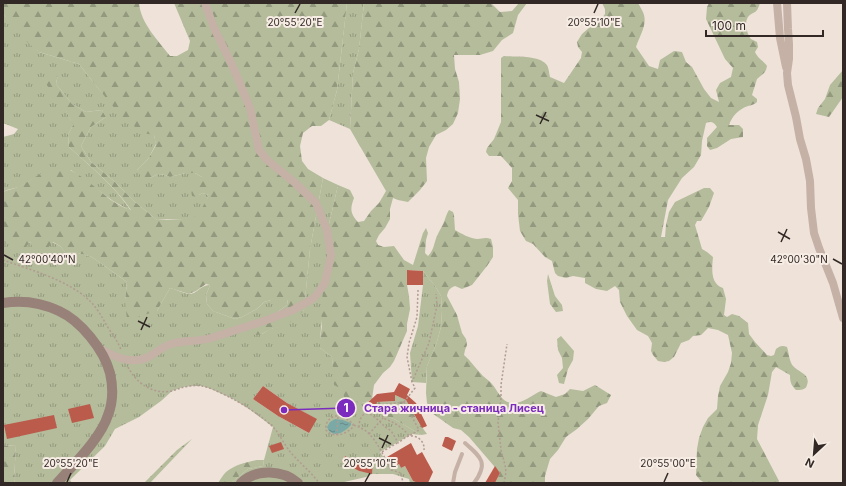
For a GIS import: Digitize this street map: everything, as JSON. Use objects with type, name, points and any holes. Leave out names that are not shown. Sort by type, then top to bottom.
[{"type":"main road","points":[[3,303],[29,302],[45,305],[60,311],[82,328],[98,348],[110,372],[112,399],[109,415],[93,441],[57,483]]},
{"type":"main road","points":[[241,483],[244,480],[258,474],[271,472],[289,476],[298,483]]},
{"type":"street","points":[[98,348],[124,360],[142,359],[170,344],[203,340],[264,321],[293,310],[314,298],[325,283],[331,255],[327,230],[316,202],[267,160],[260,150],[250,108],[233,67],[214,28],[205,3]]},
{"type":"street","points":[[777,3],[780,38],[788,84],[810,181],[814,233],[834,283],[843,318]]},
{"type":"street","points":[[787,3],[789,59],[787,73]]},
{"type":"lane","points":[[465,443],[478,455],[482,463],[480,474],[474,483]]},
{"type":"lane","points":[[453,483],[455,472],[462,454]]},
{"type":"path","points":[[3,260],[56,280],[82,294],[90,301],[99,311],[119,344],[124,360],[129,369],[136,380],[144,386],[161,391],[172,391],[183,387],[202,386],[233,399],[250,409],[273,427],[292,454],[319,483]]},
{"type":"path","points":[[409,436],[401,427],[384,418],[379,405],[404,402],[415,388],[412,382],[407,357],[409,343],[417,317],[418,290]]},
{"type":"path","points":[[412,382],[429,343],[437,305],[436,294]]},
{"type":"path","points":[[504,483],[506,472],[501,450],[498,422],[501,385],[507,344]]},
{"type":"path","points":[[382,452],[419,430],[404,402]]},
{"type":"path","points":[[359,427],[361,418],[364,414],[373,416],[390,430],[398,443]]},
{"type":"path","points":[[337,435],[338,416]]},
{"type":"path","points":[[354,425],[343,434],[332,435],[326,430],[327,422],[331,418],[338,416],[347,419],[365,431],[369,434],[382,452],[391,470],[401,473],[403,483]]},
{"type":"path","points":[[369,434],[384,418]]},
{"type":"path","points":[[409,436],[416,437],[422,441],[424,444],[424,450]]},
{"type":"green space","points":[[3,3],[139,3],[143,18],[151,31],[170,56],[177,56],[188,50],[190,41],[174,3],[347,3],[337,90],[329,120],[321,126],[312,126],[303,133],[300,146],[302,161],[308,169],[323,178],[310,249],[304,310],[299,315],[284,326],[270,329],[258,335],[251,334],[250,329],[271,317],[287,305],[288,300],[271,300],[264,302],[257,309],[235,319],[213,311],[207,304],[206,295],[210,285],[206,284],[189,294],[170,288],[157,311],[127,320],[125,300],[127,282],[92,257],[78,253],[65,252],[60,246],[53,242],[46,250],[39,252],[33,248],[30,242],[24,249],[3,242],[3,192],[24,184],[51,168],[62,167],[77,174],[111,200],[131,210],[118,193],[69,147],[68,135],[73,125],[66,111],[46,84],[48,72],[58,67],[56,84],[72,104],[86,112],[102,110],[106,117],[91,127],[81,146],[91,162],[114,181],[135,202],[157,220],[190,219],[197,215],[209,195],[202,193],[197,197],[192,196],[192,184],[202,181],[202,177],[195,173],[186,173],[170,177],[158,174],[150,178],[141,176],[137,170],[148,159],[156,145],[154,135],[143,133],[121,116],[79,64],[39,52],[27,42],[3,14]]},
{"type":"green space","points":[[347,3],[364,3],[359,49],[353,73],[350,129],[329,120],[337,90]]},
{"type":"green space","points":[[364,3],[491,3],[500,12],[512,11],[519,3],[527,3],[518,15],[513,33],[502,40],[493,51],[480,55],[454,55],[455,69],[459,82],[460,99],[458,113],[453,124],[446,130],[436,135],[429,147],[426,158],[427,181],[408,202],[393,198],[390,209],[390,219],[376,241],[378,245],[384,247],[394,246],[404,260],[413,265],[426,228],[428,233],[425,253],[428,256],[433,249],[437,236],[449,210],[453,212],[455,230],[466,236],[477,239],[491,239],[493,247],[493,257],[472,285],[462,289],[455,286],[447,294],[457,315],[462,333],[466,339],[467,345],[464,355],[491,383],[503,399],[512,403],[527,399],[541,391],[556,397],[565,394],[570,389],[583,391],[595,385],[611,395],[607,403],[599,406],[588,419],[566,437],[550,459],[545,476],[545,483],[495,483],[500,473],[469,437],[461,430],[453,428],[432,413],[427,403],[427,366],[436,345],[441,327],[442,310],[441,296],[423,271],[407,270],[410,309],[407,331],[394,361],[374,385],[372,399],[359,403],[344,397],[342,389],[334,385],[332,357],[320,348],[322,326],[321,306],[328,259],[329,224],[338,185],[350,190],[354,198],[352,205],[353,216],[358,222],[364,221],[379,203],[386,191],[350,129],[353,73],[359,49]]},
{"type":"green space","points":[[602,3],[638,3],[645,19],[644,27],[636,47],[649,66],[658,69],[660,60],[674,51],[682,52],[686,62],[692,67],[704,89],[711,98],[719,102],[716,90],[720,83],[731,77],[733,68],[725,59],[706,19],[707,7],[709,3],[760,3],[756,11],[748,17],[746,25],[747,32],[751,39],[757,42],[758,47],[755,52],[767,66],[766,70],[757,79],[752,95],[757,99],[757,102],[739,111],[729,125],[739,125],[743,129],[743,137],[731,139],[717,148],[710,150],[707,146],[707,138],[717,127],[712,122],[706,123],[701,155],[694,167],[682,178],[668,200],[661,237],[665,237],[669,212],[675,202],[704,188],[710,188],[714,193],[709,207],[701,221],[697,221],[695,225],[702,249],[713,257],[712,271],[714,279],[719,286],[723,288],[726,299],[724,315],[727,317],[732,314],[739,316],[748,323],[749,334],[767,355],[774,355],[776,349],[780,347],[787,347],[793,366],[807,378],[808,381],[805,388],[796,390],[791,383],[790,375],[776,367],[772,372],[768,395],[758,425],[757,439],[779,481],[778,483],[705,483],[696,475],[699,438],[708,418],[717,409],[720,386],[731,363],[732,353],[728,335],[718,330],[708,328],[701,335],[693,336],[689,340],[681,343],[674,357],[669,361],[658,361],[651,351],[652,343],[648,336],[637,330],[627,316],[620,302],[619,290],[615,286],[607,291],[596,289],[585,283],[585,278],[573,276],[566,278],[558,276],[555,273],[552,261],[545,257],[533,244],[526,241],[520,231],[518,200],[508,188],[512,181],[512,168],[501,156],[489,156],[486,152],[487,148],[494,139],[501,122],[501,58],[504,56],[538,59],[547,65],[550,77],[564,83],[581,58],[582,52],[578,47],[577,42],[582,34],[590,27],[598,23],[605,14],[605,9]]},
{"type":"green space","points":[[3,14],[39,52],[79,64],[104,95],[154,135],[156,144],[148,159],[137,170],[150,178],[158,174],[170,177],[186,173],[195,173],[202,177],[199,195],[202,193],[209,195],[198,215],[187,220],[157,220],[91,162],[81,146],[91,127],[106,117],[102,110],[86,112],[72,104],[56,84],[58,74],[48,72],[73,125],[68,135],[69,147],[118,193],[131,211],[113,201],[71,170],[43,173],[19,187],[3,192],[3,137],[14,134],[18,129],[3,123]]},
{"type":"green space","points":[[843,70],[843,97],[829,117],[816,114],[818,108],[825,99],[830,85]]},
{"type":"green space","points":[[323,178],[338,185],[329,224],[328,259],[320,348],[332,357],[333,368],[342,389],[362,403],[369,401],[364,406],[372,413],[376,408],[379,413],[396,420],[421,435],[412,434],[380,452],[384,458],[387,457],[393,467],[399,464],[401,468],[405,466],[413,481],[418,483],[410,483],[409,479],[393,474],[372,474],[366,477],[340,483],[231,483],[248,469],[263,466],[273,427],[233,399],[202,386],[193,386],[183,387],[172,391],[139,417],[115,429],[105,446],[70,480],[72,483],[16,483],[14,480],[16,445],[5,446],[3,438],[3,242],[52,242],[60,246],[65,252],[78,253],[92,257],[127,282],[125,300],[157,311],[170,288],[192,294],[204,286],[210,285],[206,295],[207,304],[213,311],[235,319],[257,309],[264,302],[288,299],[287,305],[271,317],[262,334],[270,329],[282,326],[304,310],[310,249]],"holes":[[[263,386],[287,403],[316,419],[309,433],[278,416],[253,399]],[[345,456],[360,464],[361,462],[373,464],[372,473],[359,471],[342,461]]]},
{"type":"green space","points":[[423,271],[441,296],[442,310],[441,327],[436,345],[427,366],[426,383],[412,382],[410,353],[418,326],[423,285]]},
{"type":"green space","points":[[548,274],[555,296],[562,305],[563,311],[556,312],[550,304],[547,281]]},
{"type":"green space","points":[[561,336],[574,351],[573,360],[568,369],[564,384],[559,383],[557,375],[563,368],[562,358],[558,350],[557,339]]},
{"type":"green space","points":[[395,395],[406,400],[427,434],[421,435],[396,420],[379,413],[376,408],[377,402],[395,401]]},
{"type":"green space","points":[[3,438],[5,446],[16,445],[14,480],[16,483],[3,483]]},
{"type":"green space","points":[[192,439],[150,483],[144,483],[177,450]]},
{"type":"green space","points":[[257,460],[264,460],[263,466],[248,469],[231,483],[218,483],[225,473],[233,467]]},
{"type":"water","points":[[335,419],[351,423],[351,425],[339,434],[332,433],[327,427],[330,422]]},
{"type":"building","points":[[407,270],[423,271],[423,285],[407,285]]},
{"type":"building","points":[[399,383],[410,389],[407,395],[416,403],[427,426],[422,428],[406,400],[395,395],[395,401],[377,402],[376,408],[372,413],[364,406],[377,394],[394,392]]},
{"type":"building","points":[[263,386],[287,403],[317,419],[309,433],[278,416],[253,399]]},
{"type":"building","points":[[90,404],[94,418],[72,423],[68,409]]},
{"type":"building","points":[[54,415],[57,428],[7,439],[4,425]]},
{"type":"building","points":[[445,437],[456,441],[452,451],[442,446]]},
{"type":"building","points":[[281,442],[284,449],[272,453],[269,446]]},
{"type":"building","points":[[411,443],[417,455],[422,452],[433,472],[428,483],[418,483],[413,481],[405,466],[401,468],[399,464],[393,467],[387,457]]},
{"type":"building","points":[[345,456],[354,461],[373,464],[372,474],[359,471],[342,462]]},
{"type":"building","points":[[495,466],[500,473],[495,483],[485,483]]},
{"type":"place","name":"Стара жичница - станица Лисец","points":[[284,410]]}]
